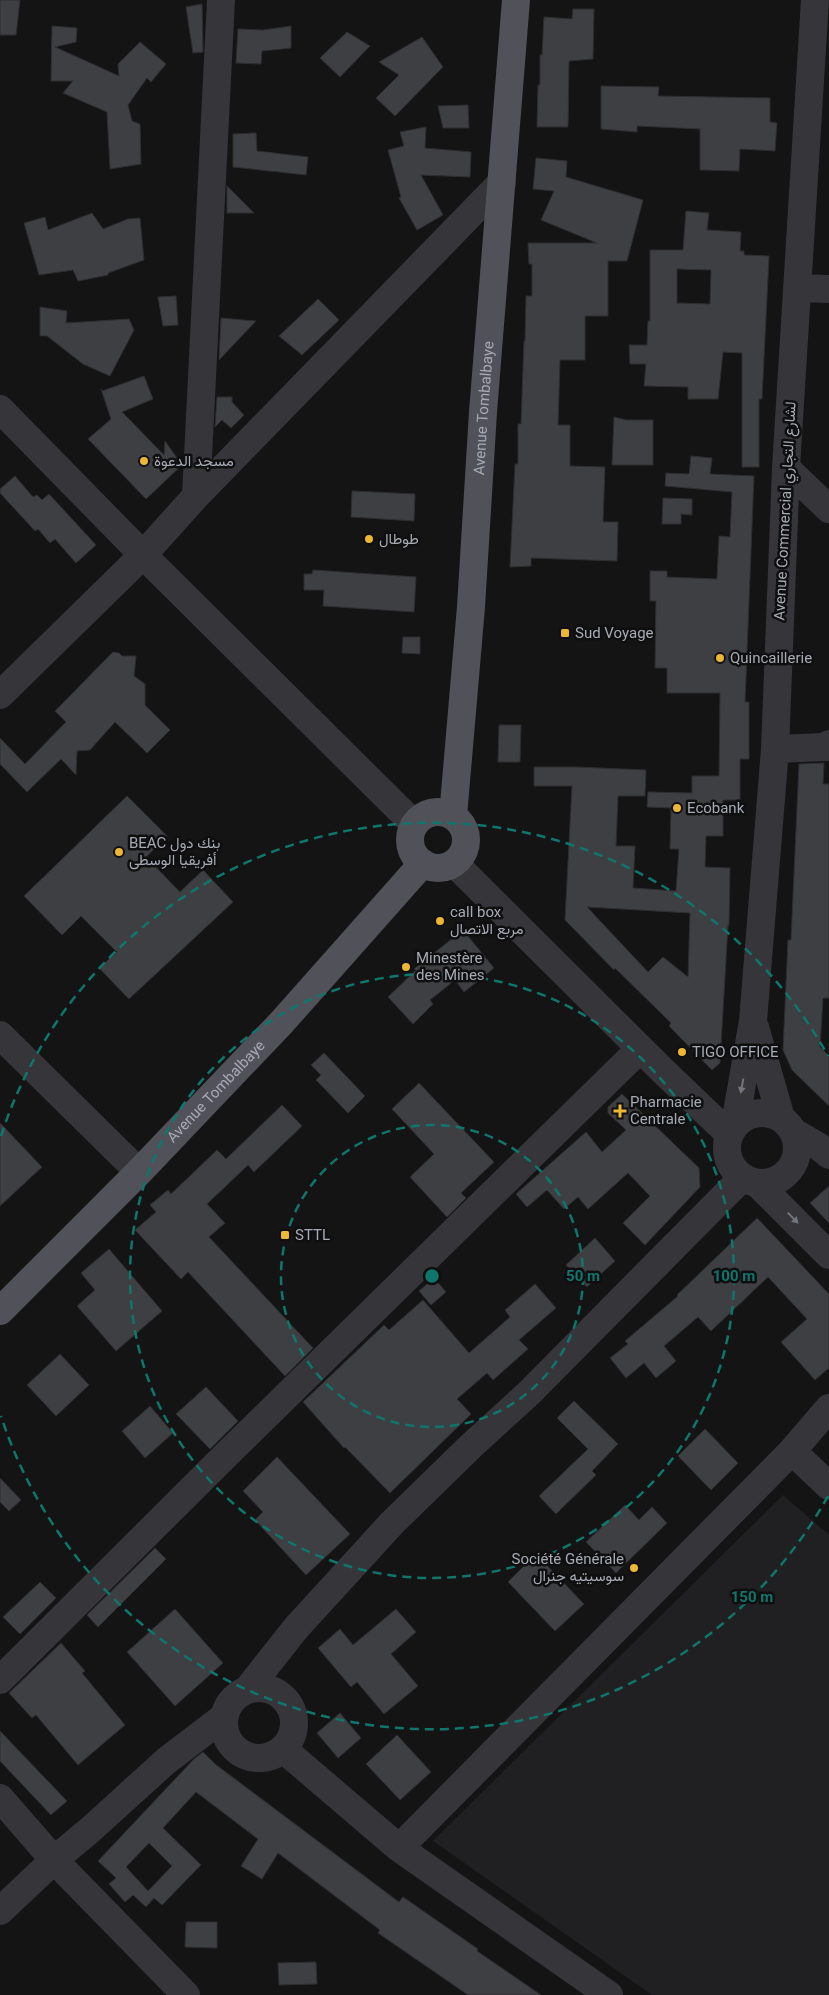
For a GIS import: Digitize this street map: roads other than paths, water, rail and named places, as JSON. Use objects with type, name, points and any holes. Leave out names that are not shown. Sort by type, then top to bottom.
[{"type":"main road","name":"Avenue Tombalbaye","points":[[453,816],[471,608],[483,412],[516,0]]},
{"type":"main road","points":[[432,812],[443,812],[453,816],[465,830],[465,848],[461,856],[454,863],[444,867],[433,868],[423,864],[415,856],[410,846],[410,834],[414,824],[422,816],[432,812]]},
{"type":"main road","name":"Avenue Tombalbaye","points":[[0,1311],[139,1172],[282,1022],[423,864]]},
{"type":"street","points":[[196,496],[221,0]]},
{"type":"street","name":"Avenue Commercial لشارع التجاري","points":[[732,1129],[753,1021],[775,749],[786,468],[815,0]]},
{"type":"street","points":[[3,688],[143,555],[196,496],[502,182]]},
{"type":"street","points":[[797,288],[829,289]]},
{"type":"street","points":[[0,409],[143,555],[414,824]]},
{"type":"street","points":[[786,468],[829,509]]},
{"type":"street","points":[[775,749],[828,747]]},
{"type":"street","points":[[454,863],[640,1049],[732,1129]]},
{"type":"street","points":[[247,1690],[257,1688],[277,1694],[291,1708],[294,1718],[294,1729],[290,1740],[283,1749],[274,1755],[263,1758],[246,1756],[233,1747],[225,1732],[225,1716],[232,1700],[247,1690],[296,1628],[392,1523],[750,1180],[773,1182],[786,1174],[795,1162],[798,1147],[788,1125],[753,1021]]},
{"type":"street","points":[[0,1035],[139,1172]]},
{"type":"street","points":[[0,1680],[227,1454],[640,1049]]},
{"type":"street","points":[[829,1155],[788,1125],[767,1113],[752,1114],[732,1129],[726,1146],[728,1158],[733,1169],[750,1180],[829,1255]]},
{"type":"street","points":[[399,1848],[792,1450],[829,1408]]},
{"type":"street","points":[[792,1450],[829,1486]]},
{"type":"street","points":[[0,1911],[166,1760],[225,1716]]},
{"type":"street","points":[[283,1749],[399,1848],[609,1995]]},
{"type":"street","points":[[0,1798],[54,1860],[186,1995]]},
{"type":"place","name":"مسجد الدعوة","points":[[144,461]]},
{"type":"place","name":"طوطال","points":[[369,539]]},
{"type":"place","name":"Sud Voyage","points":[[565,633]]},
{"type":"place","name":"Quincaillerie","points":[[720,658]]},
{"type":"place","name":"Ecobank","points":[[677,808]]},
{"type":"place","name":"BEAC بنك دول أفريقيا الوسطى","points":[[119,852]]},
{"type":"place","name":"call box مربع الاتصال","points":[[440,921]]},
{"type":"place","name":"Minestère des Mines","points":[[406,967]]},
{"type":"place","name":"TIGO OFFICE","points":[[682,1052]]},
{"type":"place","name":"Pharmacie Centrale","points":[[620,1111]]},
{"type":"place","name":"STTL","points":[[285,1235]]},
{"type":"place","name":"Société Générale سوسيتيه جنرال","points":[[634,1568]]}]
